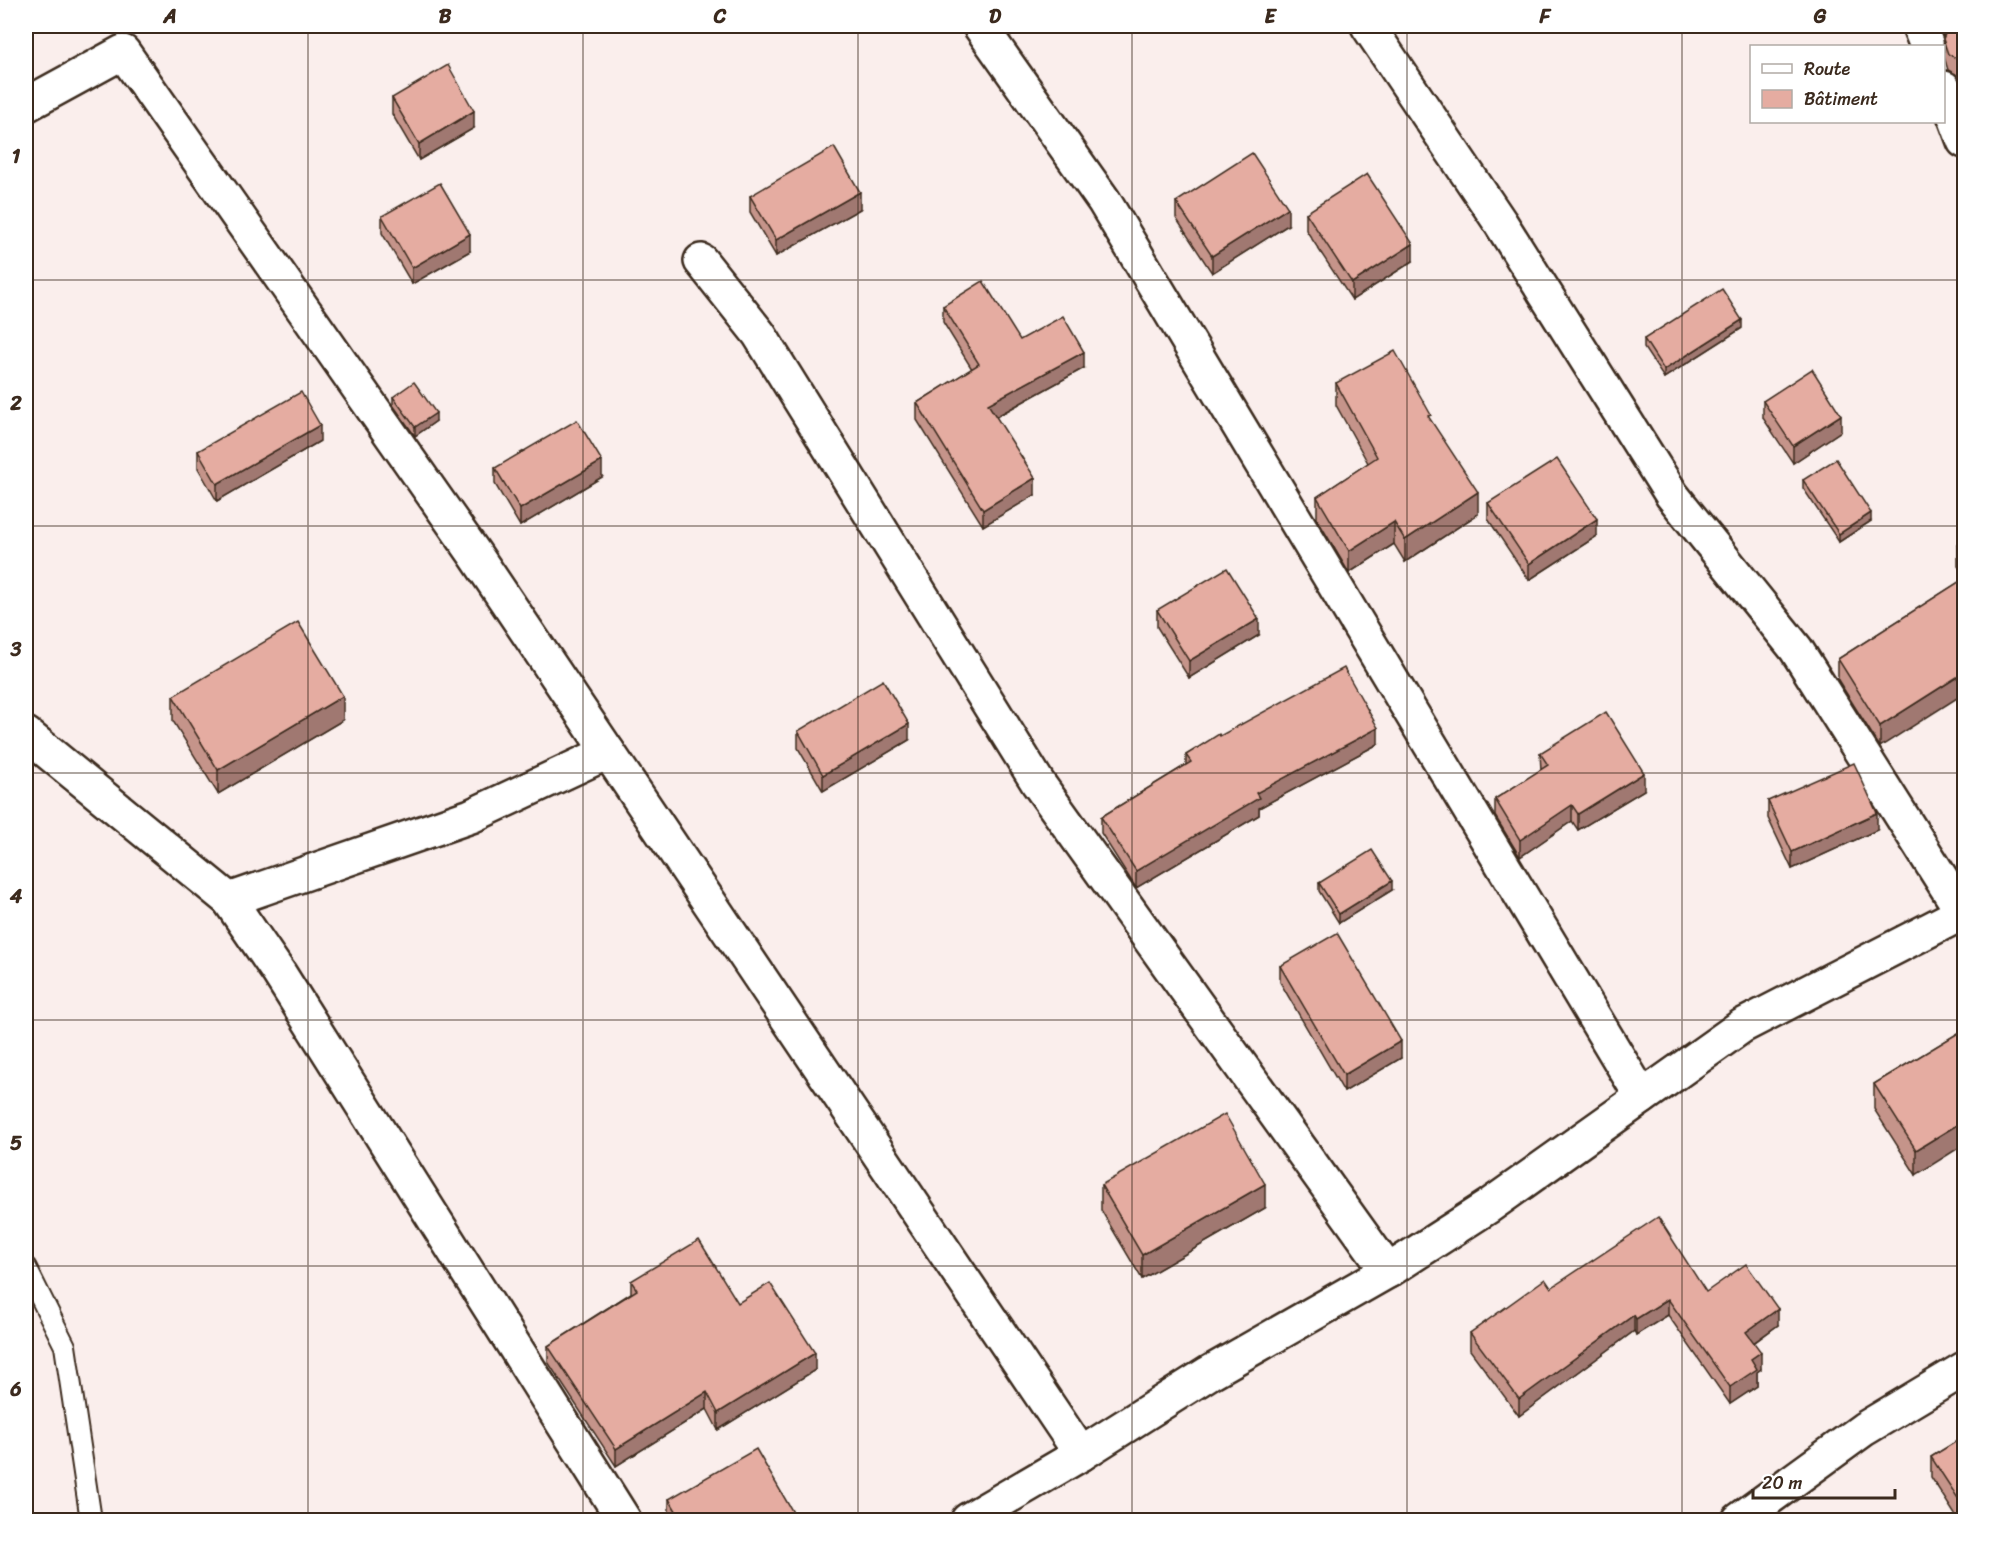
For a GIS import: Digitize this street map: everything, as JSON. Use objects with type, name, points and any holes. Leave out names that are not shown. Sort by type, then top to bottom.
[{"type":"street","points":[[980,26],[1104,201],[1642,1097]]},
{"type":"street","points":[[968,1521],[1081,1454],[1209,1372],[1388,1271],[1489,1206],[1742,1026],[1964,913],[1796,649],[1672,495],[1500,222],[1368,26]]},
{"type":"street","points":[[1919,26],[1927,45]]},
{"type":"street","points":[[26,105],[123,52],[474,553],[1081,1454]]},
{"type":"street","points":[[1945,91],[1965,141]]},
{"type":"street","points":[[701,261],[759,334],[1038,783],[1388,1271]]},
{"type":"street","points":[[26,734],[230,900],[279,973],[624,1521]]},
{"type":"street","points":[[230,900],[471,816],[608,752]]},
{"type":"street","points":[[1739,1521],[1864,1429],[1965,1368]]},
{"type":"lane","points":[[26,1268],[65,1346],[91,1521]]},
{"type":"building","points":[[1945,26],[1965,26],[1965,73],[1956,58],[1948,54],[1943,39],[1946,32]]},
{"type":"building","points":[[448,65],[474,111],[419,144],[392,98]]},
{"type":"building","points":[[834,147],[860,192],[776,240],[750,196]]},
{"type":"building","points":[[1252,153],[1288,208],[1212,256],[1176,202]]},
{"type":"building","points":[[1367,174],[1413,244],[1352,283],[1306,213]]},
{"type":"building","points":[[440,183],[470,234],[412,268],[382,216]]},
{"type":"building","points":[[983,281],[1020,340],[1063,316],[1084,352],[988,404],[1035,478],[983,510],[917,403],[979,364],[943,306]]},
{"type":"building","points":[[1722,289],[1742,320],[1664,370],[1644,339]]},
{"type":"building","points":[[1395,351],[1431,415],[1428,416],[1478,492],[1405,540],[1394,522],[1349,551],[1317,497],[1377,457],[1336,383]]},
{"type":"building","points":[[1812,369],[1841,415],[1793,446],[1763,401]]},
{"type":"building","points":[[414,382],[436,413],[415,427],[393,397]]},
{"type":"building","points":[[301,392],[320,425],[217,484],[198,451]]},
{"type":"building","points":[[577,420],[602,461],[520,509],[495,468]]},
{"type":"building","points":[[1557,459],[1597,519],[1529,564],[1488,503]]},
{"type":"building","points":[[1836,459],[1871,513],[1839,534],[1803,480]]},
{"type":"building","points":[[1965,541],[1965,556],[1958,545]]},
{"type":"building","points":[[1227,568],[1259,619],[1189,661],[1157,610]]},
{"type":"building","points":[[1965,578],[1965,672],[1880,726],[1838,659]]},
{"type":"building","points":[[298,622],[343,696],[218,770],[173,696]]},
{"type":"building","points":[[1344,668],[1378,728],[1256,793],[1259,798],[1136,871],[1101,817],[1191,762],[1186,755],[1219,734],[1220,736]]},
{"type":"building","points":[[883,680],[909,724],[823,775],[798,731]]},
{"type":"building","points":[[1606,712],[1644,773],[1578,814],[1572,805],[1520,840],[1495,799],[1548,765],[1540,753]]},
{"type":"building","points":[[1854,763],[1877,813],[1792,852],[1768,801]]},
{"type":"building","points":[[1372,850],[1392,881],[1339,914],[1319,883]]},
{"type":"building","points":[[1337,933],[1401,1041],[1344,1075],[1280,966]]},
{"type":"building","points":[[1965,1029],[1965,1120],[1916,1150],[1874,1084]]},
{"type":"building","points":[[1225,1114],[1265,1184],[1142,1255],[1101,1185]]},
{"type":"building","points":[[1658,1217],[1706,1292],[1746,1264],[1778,1309],[1746,1332],[1761,1352],[1751,1359],[1757,1369],[1730,1387],[1668,1299],[1636,1319],[1634,1315],[1519,1399],[1470,1333],[1545,1279],[1551,1288]]},
{"type":"building","points":[[699,1240],[738,1303],[770,1283],[815,1353],[718,1413],[707,1392],[616,1449],[548,1346],[637,1290],[631,1281]]},
{"type":"building","points":[[1965,1436],[1965,1509],[1931,1457]]},
{"type":"building","points":[[756,1449],[798,1521],[682,1521],[669,1499]]}]
